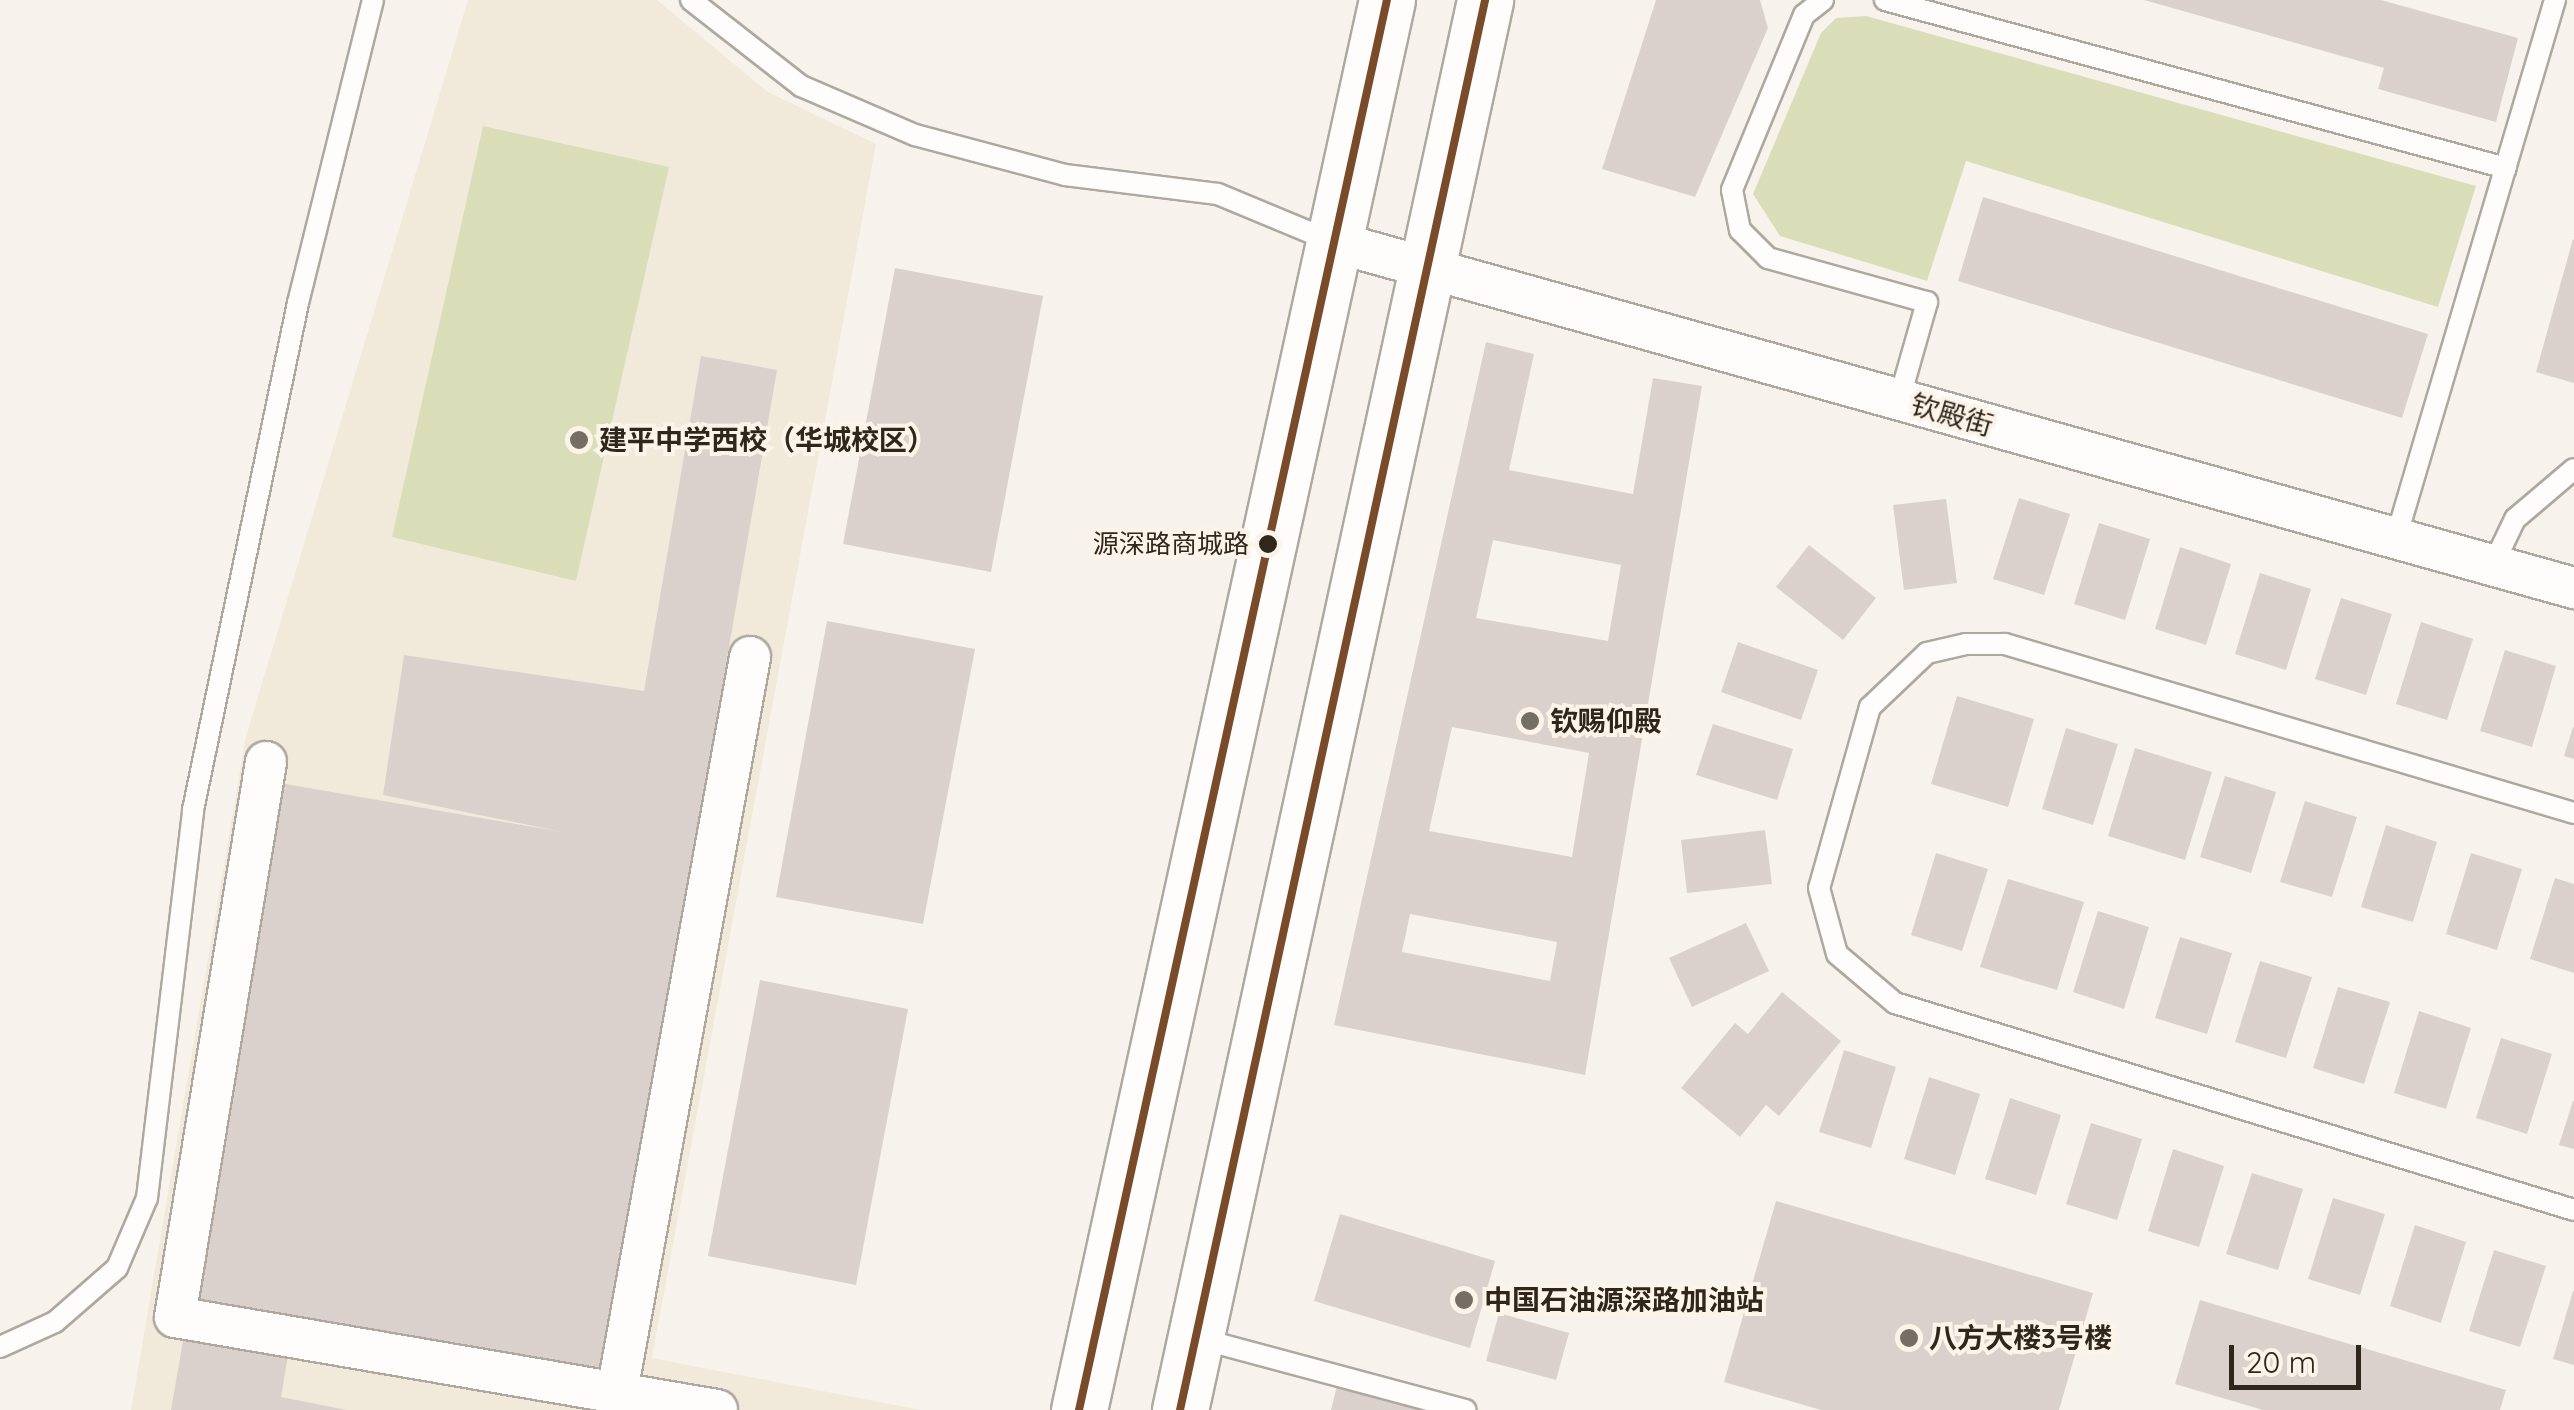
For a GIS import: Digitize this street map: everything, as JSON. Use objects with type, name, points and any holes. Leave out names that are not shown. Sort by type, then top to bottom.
[{"type":"main road","points":[[1078,1410],[1387,0]]},
{"type":"main road","points":[[1180,1410],[1422,267],[1485,0]]},
{"type":"street","name":"钦殿街","points":[[1331,242],[2574,588]]},
{"type":"street","points":[[617,1392],[750,656]]},
{"type":"street","points":[[266,762],[174,1317],[717,1410]]},
{"type":"lane","points":[[0,1346],[55,1322],[117,1268],[147,1198],[193,810],[298,304],[373,0]]},
{"type":"lane","points":[[691,0],[801,86],[915,135],[1065,175],[1218,194],[1331,242]]},
{"type":"lane","points":[[1823,0],[1804,14],[1732,190],[1740,230],[1768,258],[1927,302],[1900,400]]},
{"type":"lane","points":[[1884,0],[2506,168]]},
{"type":"lane","points":[[2396,538],[2555,0]]},
{"type":"lane","points":[[2493,565],[2514,519],[2574,469]]},
{"type":"lane","points":[[2574,813],[2005,644],[1966,644],[1927,653],[1870,708],[1819,888],[1837,954],[1896,1003],[2574,1210]]},
{"type":"lane","points":[[1195,1338],[1465,1410]]},
{"type":"shaded area","name":"建平中学西校（华城校区）","points":[[468,0],[657,0],[768,92],[876,144],[652,1358],[921,1410],[131,1410],[246,736]]},
{"type":"green space","points":[[1866,16],[2476,186],[2438,307],[1966,161],[1927,281],[1780,236],[1753,194],[1821,33],[1836,18]]},
{"type":"green space","points":[[483,126],[669,167],[576,581],[392,537]]},
{"type":"building","points":[[1656,0],[1760,0],[1768,28],[1695,197],[1602,169]]},
{"type":"building","points":[[2144,0],[2381,0],[2518,38],[2496,122],[2378,89],[2384,68]]},
{"type":"building","points":[[1983,197],[2428,334],[2402,418],[1958,281]]},
{"type":"building","points":[[2574,240],[2574,383],[2536,372]]},
{"type":"building","points":[[895,268],[1043,296],[991,572],[843,544]]},
{"type":"building","points":[[1486,342],[1534,354],[1509,470],[1633,494],[1653,378],[1702,386],[1585,1075],[1334,1025]],"holes":[[[1493,540],[1621,565],[1608,641],[1476,618]],[[1452,727],[1589,753],[1572,857],[1429,831]],[[1410,914],[1557,942],[1550,981],[1402,952]]]},
{"type":"building","points":[[701,356],[777,370],[601,1386],[292,1331],[281,1397],[347,1410],[171,1410],[280,783],[562,832],[383,795],[404,655],[644,691]]},
{"type":"building","points":[[2019,498],[2070,514],[2044,595],[1993,579]]},
{"type":"building","points":[[1946,499],[1957,583],[1904,590],[1893,505]]},
{"type":"building","points":[[2099,523],[2150,539],[2125,620],[2074,604]]},
{"type":"building","points":[[1809,545],[1876,598],[1843,640],[1776,587]]},
{"type":"building","points":[[2180,547],[2231,564],[2206,645],[2155,629]]},
{"type":"building","points":[[2260,573],[2311,589],[2286,670],[2235,654]]},
{"type":"building","points":[[2341,598],[2392,614],[2366,695],[2315,679]]},
{"type":"building","points":[[827,621],[975,649],[923,924],[776,897]]},
{"type":"building","points":[[2421,622],[2473,639],[2447,720],[2396,704]]},
{"type":"building","points":[[1738,642],[1818,670],[1801,720],[1721,692]]},
{"type":"building","points":[[2505,650],[2556,666],[2532,747],[2480,731]]},
{"type":"building","points":[[1957,696],[2034,719],[2008,807],[1931,784]]},
{"type":"building","points":[[1713,724],[1793,749],[1777,800],[1696,775]]},
{"type":"building","points":[[2574,727],[2574,759],[2564,756]]},
{"type":"building","points":[[2066,728],[2118,744],[2093,825],[2042,809]]},
{"type":"building","points":[[2135,748],[2212,772],[2185,860],[2108,836]]},
{"type":"building","points":[[2225,776],[2276,792],[2251,873],[2200,857]]},
{"type":"building","points":[[2305,801],[2357,817],[2332,897],[2280,882]]},
{"type":"building","points":[[2386,825],[2437,842],[2413,922],[2361,907]]},
{"type":"building","points":[[1765,830],[1772,884],[1687,893],[1681,840]]},
{"type":"building","points":[[1936,853],[1988,869],[1962,951],[1911,935]]},
{"type":"building","points":[[2471,853],[2522,869],[2497,950],[2446,934]]},
{"type":"building","points":[[2555,878],[2574,884],[2574,973],[2530,959]]},
{"type":"building","points":[[2008,879],[2084,902],[2057,990],[1980,967]]},
{"type":"building","points":[[2098,911],[2149,927],[2124,1009],[2073,992]]},
{"type":"building","points":[[1746,923],[1769,971],[1692,1007],[1669,958]]},
{"type":"building","points":[[2180,937],[2232,953],[2207,1034],[2155,1018]]},
{"type":"building","points":[[2260,961],[2312,977],[2286,1058],[2235,1042]]},
{"type":"building","points":[[760,980],[908,1009],[856,1285],[708,1256]]},
{"type":"building","points":[[2338,987],[2390,1002],[2364,1084],[2313,1068]]},
{"type":"building","points":[[1782,992],[1841,1041],[1779,1116],[1766,1105],[1740,1137],[1681,1088],[1735,1023],[1748,1034]]},
{"type":"building","points":[[2419,1011],[2471,1028],[2446,1109],[2394,1093]]},
{"type":"building","points":[[2501,1038],[2552,1054],[2527,1134],[2476,1118]]},
{"type":"building","points":[[1844,1050],[1896,1067],[1871,1148],[1819,1132]]},
{"type":"building","points":[[1929,1077],[1980,1094],[1955,1175],[1904,1159]]},
{"type":"building","points":[[2010,1098],[2061,1115],[2036,1195],[1985,1179]]},
{"type":"building","points":[[2574,1101],[2574,1149],[2559,1145]]},
{"type":"building","points":[[2091,1123],[2142,1139],[2117,1220],[2066,1204]]},
{"type":"building","points":[[2173,1149],[2224,1166],[2199,1247],[2148,1231]]},
{"type":"building","points":[[2252,1173],[2303,1189],[2278,1270],[2226,1254]]},
{"type":"building","points":[[2333,1198],[2385,1214],[2360,1295],[2308,1279]]},
{"type":"building","name":"八方大楼3号楼","points":[[1776,1201],[2093,1293],[2059,1410],[1821,1410],[1724,1382]]},
{"type":"building","points":[[1340,1214],[1495,1261],[1470,1348],[1314,1301]]},
{"type":"building","points":[[2415,1225],[2466,1242],[2441,1323],[2390,1306]]},
{"type":"building","points":[[2494,1250],[2546,1266],[2520,1347],[2469,1331]]},
{"type":"building","points":[[2574,1291],[2574,1365],[2553,1359]]},
{"type":"building","points":[[2200,1300],[2506,1390],[2500,1410],[2263,1410],[2175,1384]]},
{"type":"building","points":[[1499,1313],[1569,1333],[1556,1380],[1486,1361]]},
{"type":"building","points":[[1337,1386],[1419,1409],[1419,1410],[1331,1410]]},
{"type":"transit line","points":[[1079,1410],[1387,0]]},
{"type":"transit line","points":[[1180,1410],[1485,0]]},
{"type":"place","name":"建平中学西校（华城校区）","points":[[579,440]]},
{"type":"place","name":"源深路商城路","points":[[1268,544]]},
{"type":"place","name":"钦赐仰殿","points":[[1530,721]]},
{"type":"place","name":"中国石油源深路加油站","points":[[1464,1300]]},
{"type":"place","name":"八方大楼3号楼","points":[[1909,1338]]}]
